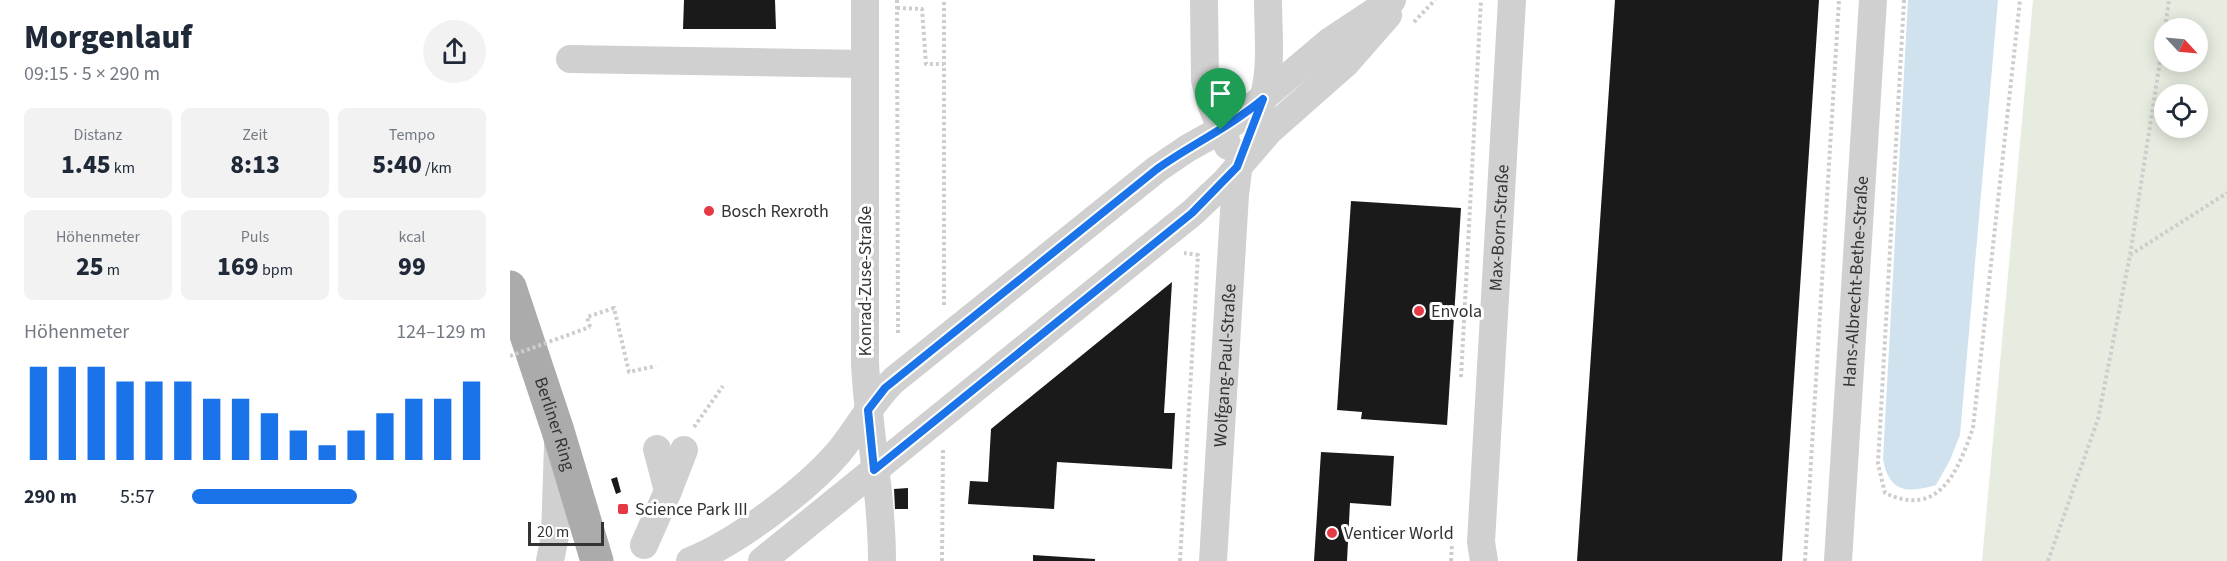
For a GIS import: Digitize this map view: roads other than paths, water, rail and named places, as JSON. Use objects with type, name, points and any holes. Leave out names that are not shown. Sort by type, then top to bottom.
[{"type":"main road","name":"Berliner Ring","points":[[510,287],[558,431],[597,561]]},
{"type":"street","name":"Konrad-Zuse-Straße","points":[[865,0],[865,363],[874,470],[882,530],[882,561]]},
{"type":"street","name":"Wolfgang-Paul-Straße","points":[[1204,0],[1205,80],[1210,101],[1237,167]]},
{"type":"street","name":"Wolfgang-Paul-Straße","points":[[1214,561],[1237,167],[1263,99],[1268,62],[1268,0]]},
{"type":"street","points":[[690,561],[723,545],[748,529],[821,471],[894,380],[1157,169],[1188,148],[1221,130],[1263,99],[1329,42],[1392,0]]},
{"type":"street","points":[[762,561],[1192,213],[1286,114],[1346,63],[1401,0]]},
{"type":"street","name":"Max-Born-Straße","points":[[1484,561],[1482,534],[1512,0]]},
{"type":"street","name":"Hans-Albrecht-Bethe-Straße","points":[[1838,561],[1873,0]]},
{"type":"street","points":[[570,59],[865,64]]},
{"type":"street","points":[[550,561],[555,536],[558,431]]},
{"type":"street","points":[[644,545],[668,491],[678,443]]},
{"type":"water","points":[[1908,0],[1998,0],[1960,435],[1950,460],[1936,485],[1916,489],[1900,488],[1894,484],[1883,459]]},
{"type":"place","name":"Bosch Rexroth","points":[[709,211]]},
{"type":"place","name":"Envola","points":[[1419,311]]},
{"type":"place","name":"Science Park III","points":[[623,509]]},
{"type":"place","name":"Venticer World","points":[[1332,533]]}]
